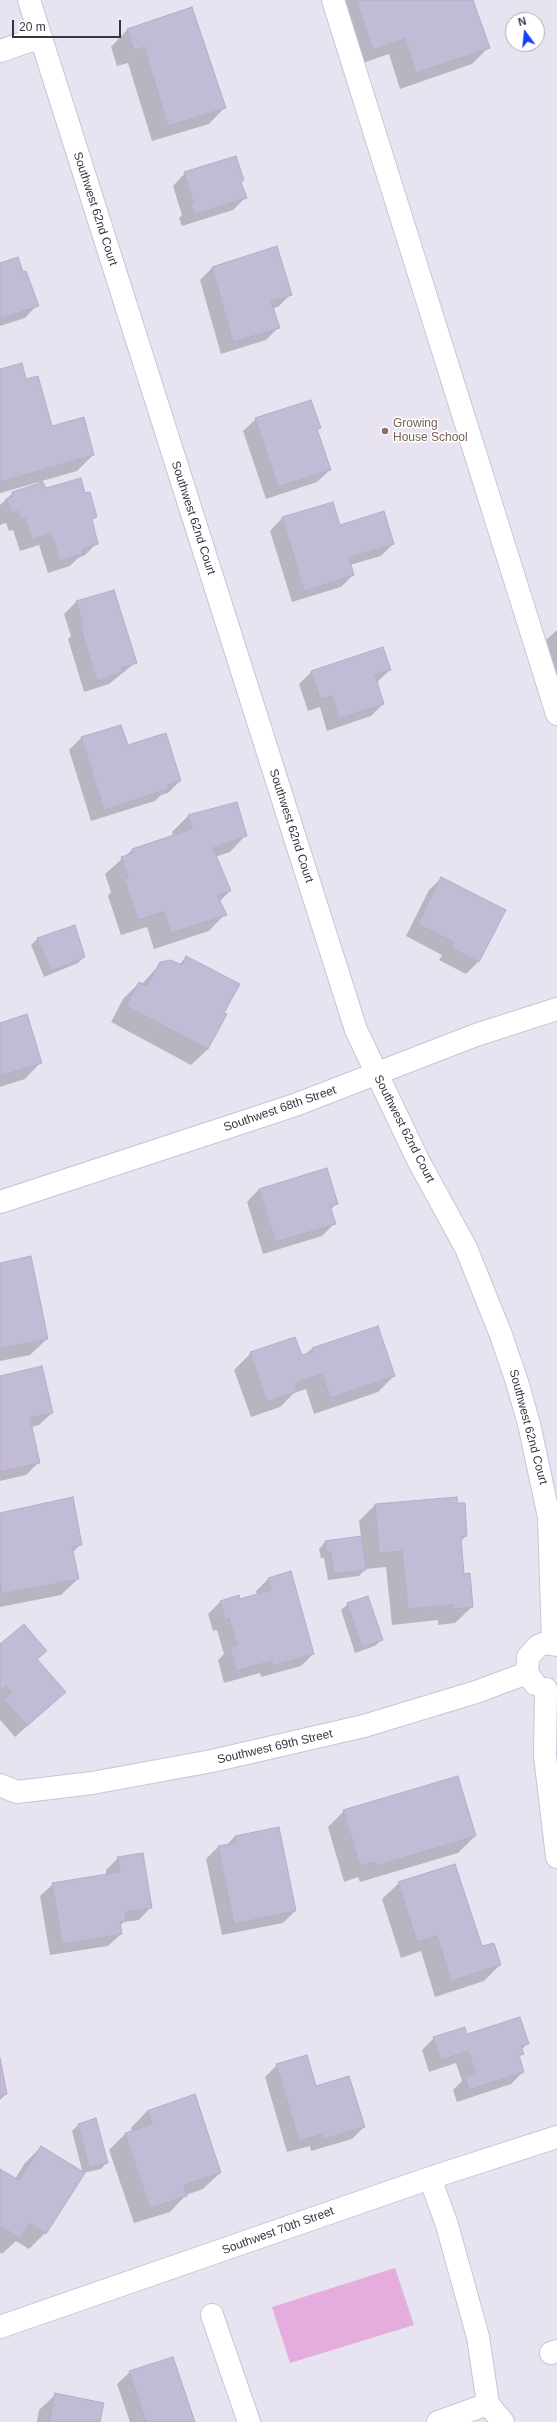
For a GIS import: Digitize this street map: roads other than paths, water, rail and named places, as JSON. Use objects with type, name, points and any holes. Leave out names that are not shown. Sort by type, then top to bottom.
[{"type":"street","name":"Southwest 62nd Court","points":[[29,0],[356,1030],[418,1160],[466,1248],[501,1335],[517,1382],[529,1424],[549,1517],[555,1644]]},
{"type":"street","points":[[333,0],[557,714]]},
{"type":"street","points":[[0,51],[41,37]]},
{"type":"street","name":"Southwest 68th Street","points":[[0,1202],[295,1105],[476,1035],[557,1009]]},
{"type":"street","points":[[555,1644],[545,1643],[532,1651],[526,1665],[527,1672],[534,1684],[552,1688],[545,1756],[557,1857]]},
{"type":"street","name":"Southwest 69th Street","points":[[0,1805],[8,1788],[149,1774],[302,1741],[450,1700],[527,1672]]},
{"type":"street","name":"Southwest 70th Street","points":[[0,2327],[430,2178],[557,2137]]},
{"type":"street","points":[[430,2178],[446,2225],[478,2337],[488,2404],[503,2422]]},
{"type":"street","points":[[212,2315],[249,2422]]},
{"type":"street","points":[[438,2422],[488,2404]]},
{"type":"place","name":"Growing House School","points":[[385,431]]}]
